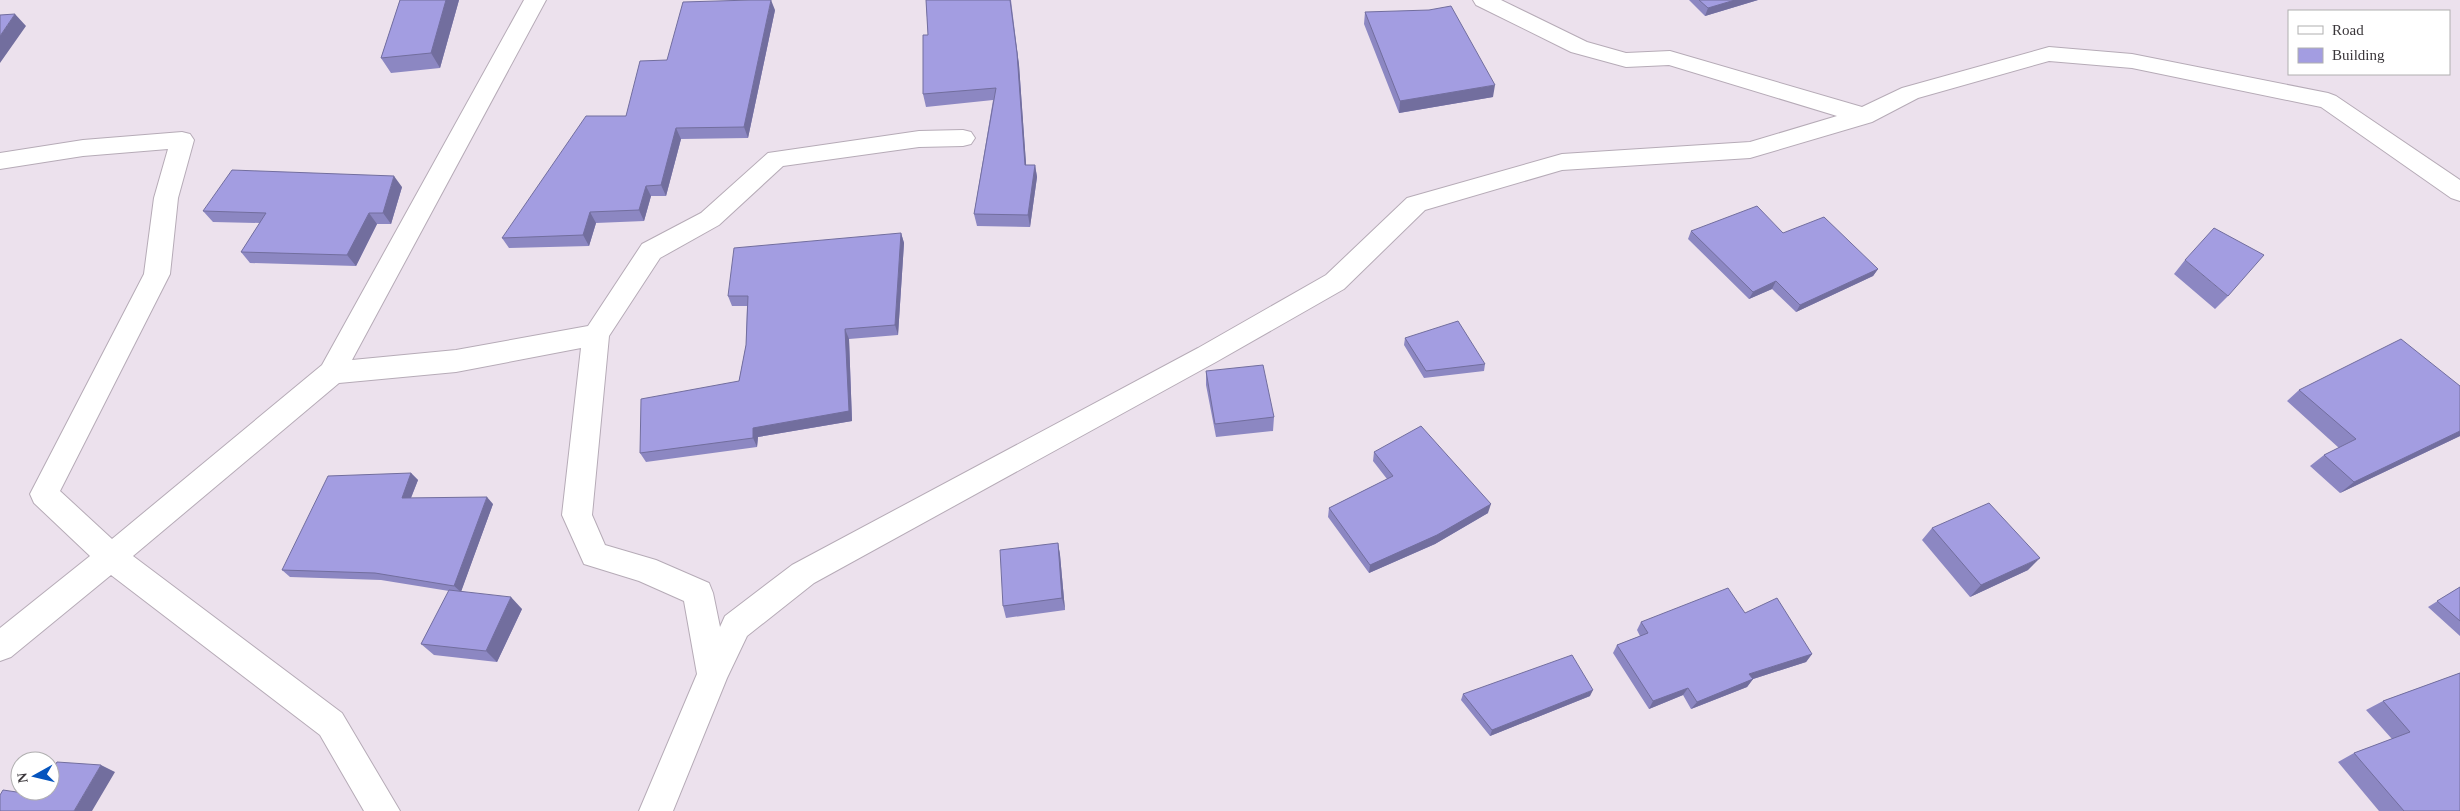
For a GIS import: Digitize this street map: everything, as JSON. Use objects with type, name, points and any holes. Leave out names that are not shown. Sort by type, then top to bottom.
[{"type":"street","points":[[0,647],[332,372],[535,0]]},
{"type":"street","points":[[1484,0],[1579,46],[1626,60],[1670,58],[1864,116]]},
{"type":"street","points":[[656,811],[713,674],[736,626],[803,574],[1114,406],[1335,282],[1416,204],[1562,162],[1750,150],[1864,116],[1910,93],[2049,54],[2132,61],[2328,101],[2460,192]]},
{"type":"street","points":[[713,674],[698,593],[645,569],[595,555],[577,515],[596,335],[652,251],[710,219],[776,159],[919,139],[963,138]]},
{"type":"street","points":[[0,161],[83,148],[182,140],[166,198],[157,274],[44,494],[110,557],[331,724],[383,811]]},
{"type":"street","points":[[332,372],[456,361],[596,335]]},
{"type":"building","points":[[400,0],[446,0],[431,53],[381,58]]},
{"type":"building","points":[[771,0],[744,127],[676,128],[661,185],[646,186],[639,210],[590,212],[583,235],[502,238],[586,116],[626,116],[640,61],[667,60],[683,2]]},
{"type":"building","points":[[926,0],[1010,0],[1017,53],[1025,165],[1035,165],[1028,215],[974,214],[996,88],[923,94],[923,35],[928,35]]},
{"type":"building","points":[[1699,0],[1735,0],[1708,8]]},
{"type":"building","points":[[1451,6],[1495,85],[1400,101],[1365,12],[1429,10]]},
{"type":"building","points":[[15,14],[0,36],[0,15]]},
{"type":"building","points":[[232,170],[394,176],[383,213],[369,213],[347,255],[241,252],[266,213],[203,211]]},
{"type":"building","points":[[1757,206],[1783,233],[1824,217],[1878,269],[1800,305],[1776,281],[1753,292],[1691,231]]},
{"type":"building","points":[[2214,228],[2264,255],[2228,296],[2185,260]]},
{"type":"building","points":[[901,233],[895,325],[845,329],[849,411],[753,428],[753,438],[640,453],[641,399],[739,381],[746,345],[748,296],[728,296],[734,248]]},
{"type":"building","points":[[1458,321],[1485,364],[1426,371],[1405,338]]},
{"type":"building","points":[[2401,339],[2460,386],[2460,431],[2354,482],[2324,455],[2356,439],[2299,390]]},
{"type":"building","points":[[1263,365],[1274,417],[1215,424],[1206,371]]},
{"type":"building","points":[[1421,426],[1491,504],[1437,535],[1370,565],[1329,508],[1393,476],[1374,452]]},
{"type":"building","points":[[411,473],[402,498],[487,497],[454,586],[375,573],[282,570],[328,476]]},
{"type":"building","points":[[1989,503],[2040,558],[1981,585],[1932,528]]},
{"type":"building","points":[[1058,543],[1062,598],[1003,606],[1000,550]]},
{"type":"building","points":[[2460,587],[2460,621],[2437,601]]},
{"type":"building","points":[[1728,588],[1745,613],[1777,598],[1812,654],[1749,674],[1753,679],[1697,702],[1688,688],[1653,701],[1617,645],[1648,633],[1641,622]]},
{"type":"building","points":[[449,590],[511,597],[486,651],[421,644]]},
{"type":"building","points":[[1572,655],[1593,690],[1492,730],[1463,694]]},
{"type":"building","points":[[2460,673],[2460,811],[2404,811],[2354,753],[2410,732],[2383,701]]},
{"type":"building","points":[[60,762],[101,765],[74,811],[0,811],[0,795],[3,790],[10,791],[10,801],[60,801]]}]
